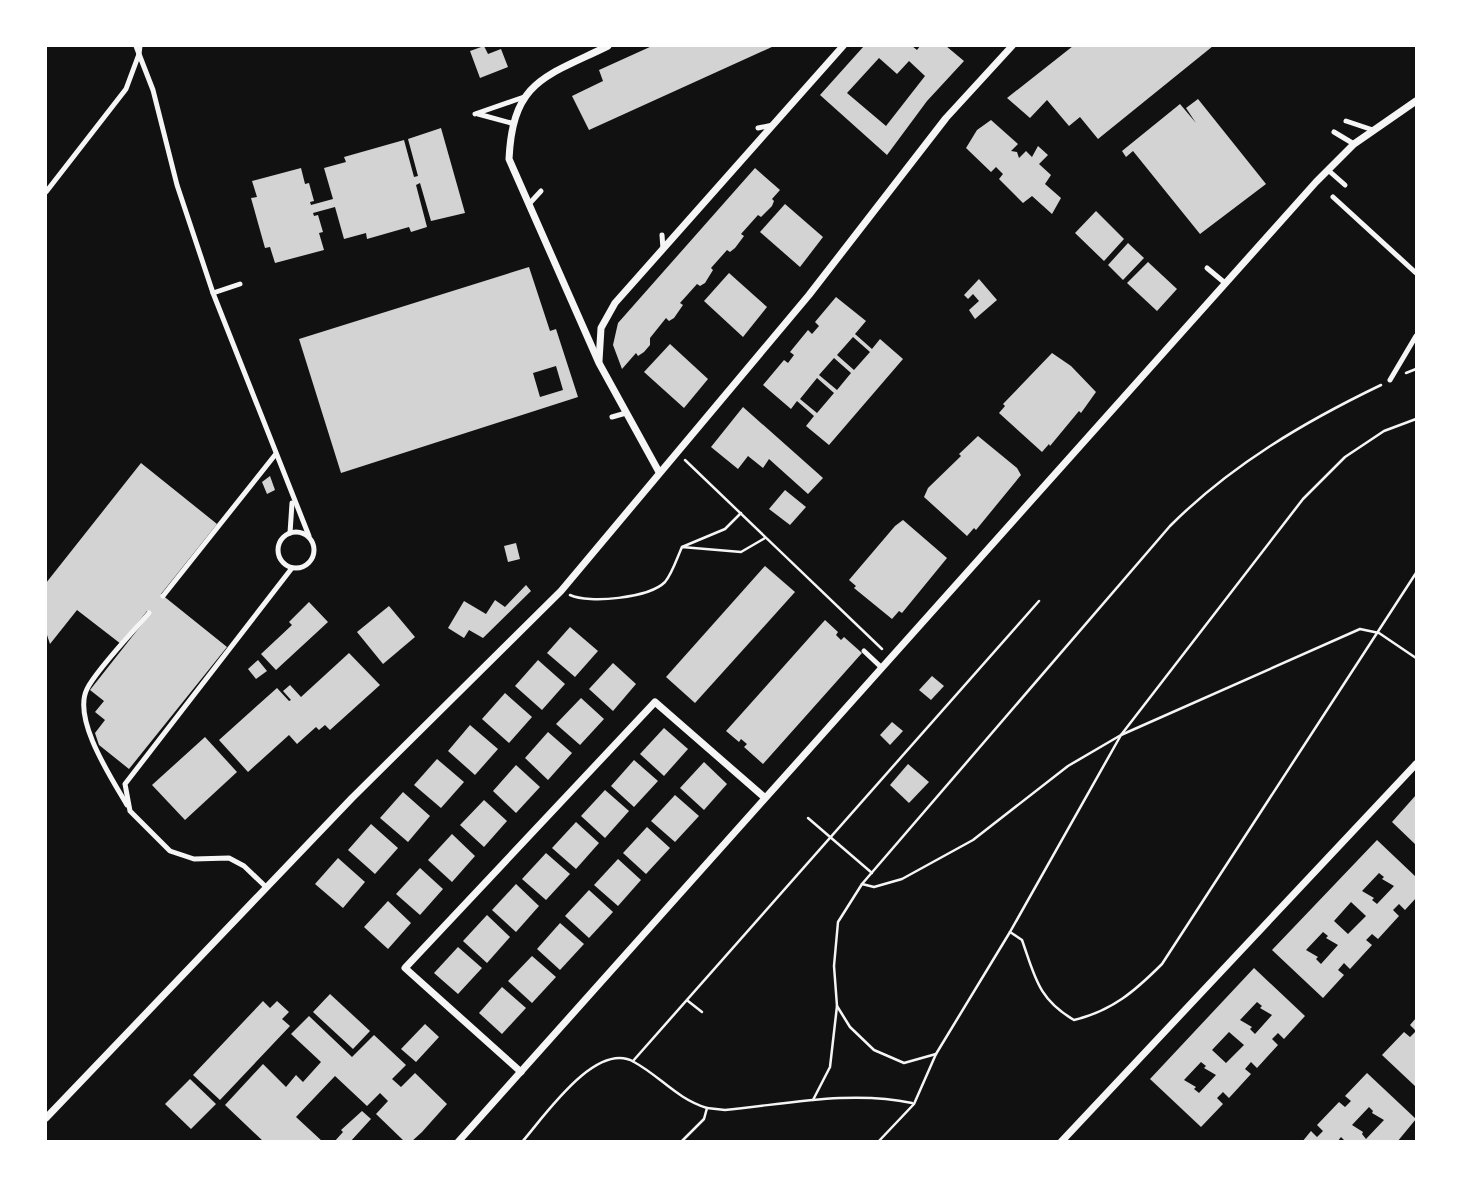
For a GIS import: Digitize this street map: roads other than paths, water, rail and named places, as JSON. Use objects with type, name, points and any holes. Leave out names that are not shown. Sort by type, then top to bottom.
[{"type":"street","points":[[608,46],[543,78],[524,97],[511,123],[509,159],[599,363],[659,472]]},
{"type":"street","points":[[599,363],[601,328],[615,303],[843,46]]},
{"type":"street","points":[[46,1118],[266,887],[561,591],[809,295],[946,118],[1012,46]]},
{"type":"street","points":[[458,1142],[1328,170],[1354,144],[1416,101]]},
{"type":"street","points":[[521,1072],[405,968],[655,702],[764,797]]},
{"type":"street","points":[[1060,1142],[1416,764]]},
{"type":"lane","points":[[138,46],[153,90],[177,185],[213,293],[292,500],[309,536],[314,547],[313,559],[304,567],[292,568],[281,562],[277,551],[281,539],[297,532],[309,536]]},
{"type":"lane","points":[[46,192],[126,89],[139,54]]},
{"type":"lane","points":[[511,123],[475,114],[524,97]]},
{"type":"lane","points":[[1346,121],[1373,130]]},
{"type":"lane","points":[[758,128],[773,125]]},
{"type":"lane","points":[[1334,132],[1354,144]]},
{"type":"lane","points":[[1328,170],[1345,185]]},
{"type":"lane","points":[[529,204],[541,191]]},
{"type":"lane","points":[[1333,197],[1416,272]]},
{"type":"lane","points":[[662,235],[663,248]]},
{"type":"lane","points":[[1207,268],[1225,284]]},
{"type":"lane","points":[[213,293],[240,284]]},
{"type":"lane","points":[[1390,380],[1416,336]]},
{"type":"lane","points":[[612,417],[626,413]]},
{"type":"lane","points":[[163,596],[275,455]]},
{"type":"lane","points":[[290,533],[292,500]]},
{"type":"lane","points":[[130,811],[125,784],[292,568]]},
{"type":"lane","points":[[149,613],[86,691],[85,715],[95,749],[130,811],[170,851],[194,859],[229,858],[244,866],[266,887]]},
{"type":"lane","points":[[864,651],[882,668]]},
{"type":"lane","points":[[115,783],[125,784]]}]
